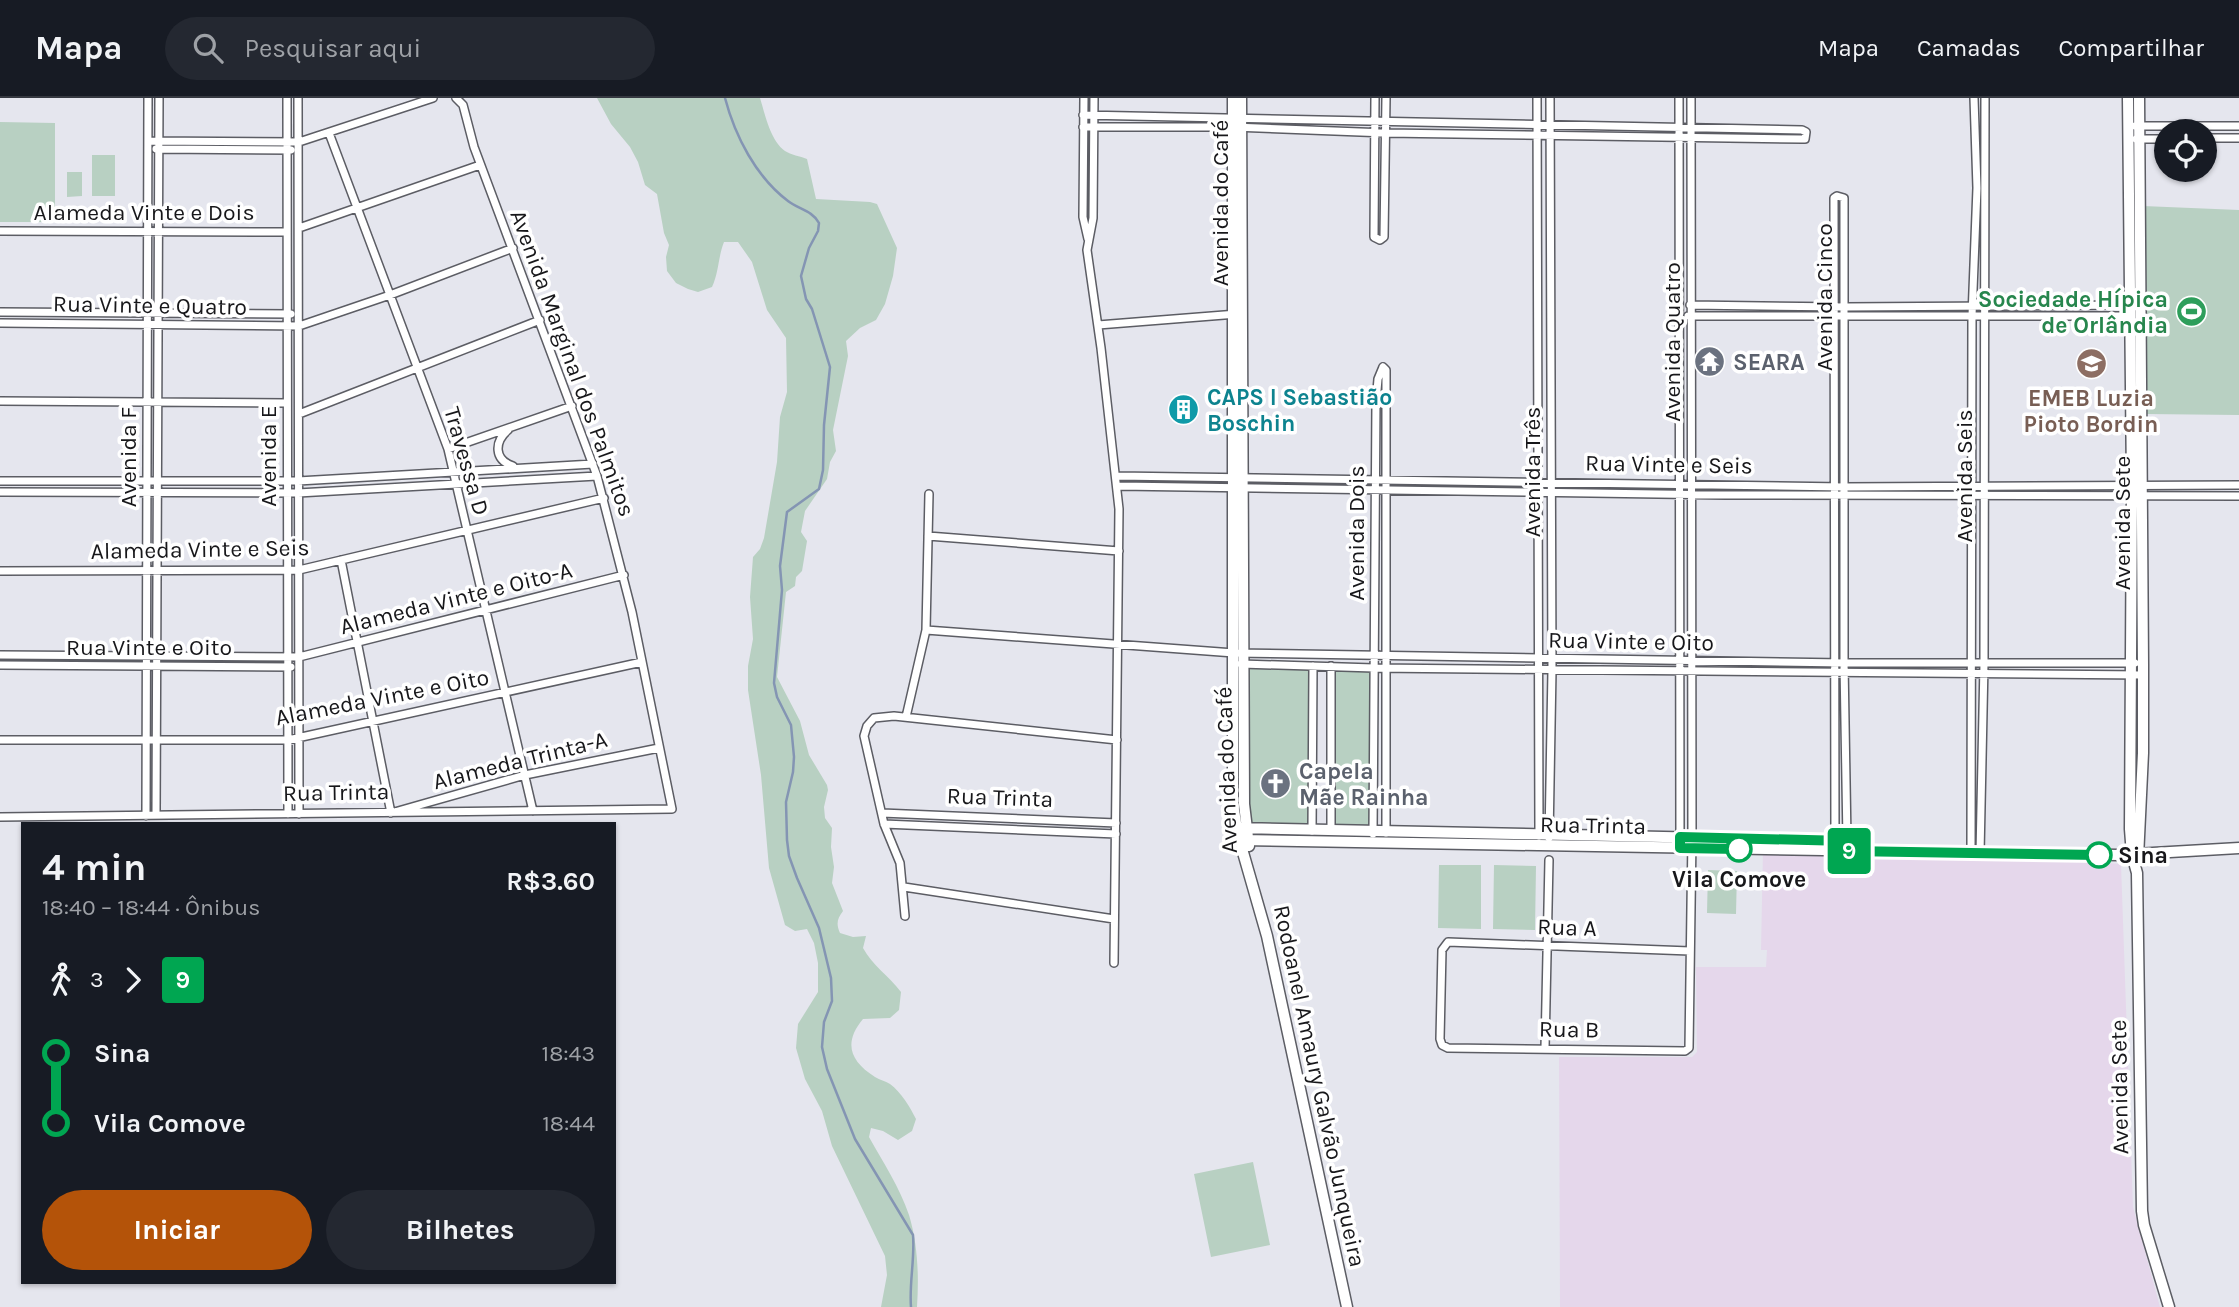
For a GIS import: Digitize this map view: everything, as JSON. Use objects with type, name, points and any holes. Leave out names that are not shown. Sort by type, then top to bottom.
[{"type":"street","name":"Avenida F","points":[[146,816],[148,98]]},
{"type":"street","name":"Avenida F","points":[[156,816],[159,98]]},
{"type":"street","name":"Avenida E","points":[[287,98],[288,814]]},
{"type":"street","name":"Avenida E","points":[[298,98],[299,814]]},
{"type":"street","points":[[148,145],[299,146],[329,133],[433,98]]},
{"type":"street","points":[[1084,98],[1083,208],[1090,283],[1119,486],[1114,963]]},
{"type":"street","points":[[1088,240],[1093,224],[1094,98]]},
{"type":"street","name":"Avenida do Café","points":[[1233,98],[1237,122]]},
{"type":"street","name":"Avenida do Café","points":[[1241,98],[1237,122],[1236,315],[1239,659],[1243,834],[1251,873]]},
{"type":"street","points":[[1375,98],[1374,237],[1380,240],[1384,237],[1386,98]]},
{"type":"street","name":"Avenida Três","points":[[1537,98],[1539,670],[1544,840]]},
{"type":"street","name":"Avenida Três","points":[[1544,840],[1552,670],[1550,98]]},
{"type":"street","name":"Avenida Quatro","points":[[1679,98],[1680,672],[1690,951],[1689,1048]]},
{"type":"street","name":"Avenida Quatro","points":[[1686,843],[1692,672],[1691,98]]},
{"type":"street","name":"Avenida Seis","points":[[1974,98],[1976,188],[1972,306],[1972,675],[1976,854]]},
{"type":"street","name":"Avenida Seis","points":[[1976,854],[1984,664],[1985,98]]},
{"type":"street","name":"Avenida Sete","points":[[2128,98],[2134,126]]},
{"type":"street","name":"Avenida Sete","points":[[2139,98],[2134,126],[2137,669],[2130,829],[2136,857],[2143,1219],[2169,1307]]},
{"type":"street","name":"Avenida Marginal dos Palmitos","points":[[457,99],[463,105],[480,165],[540,320],[604,498],[624,575],[672,809]]},
{"type":"street","points":[[1083,115],[1237,122],[1374,133],[1805,139],[1805,132],[1802,130],[1537,124],[1237,122],[1083,127]]},
{"type":"street","points":[[2134,126],[2239,126]]},
{"type":"street","name":"Travessa D","points":[[329,133],[448,449],[533,811]]},
{"type":"street","points":[[2134,139],[2154,138]]},
{"type":"street","points":[[2217,138],[2239,138]]},
{"type":"street","points":[[299,228],[480,165]]},
{"type":"street","name":"Avenida Cinco","points":[[1840,486],[1834,317],[1834,198],[1841,196],[1844,198],[1846,317],[1840,486],[1839,496],[1839,663],[1835,674],[1841,846]]},
{"type":"street","points":[[1083,208],[1093,208]]},
{"type":"street","name":"Alameda Vinte e Dois","points":[[0,231],[287,232]]},
{"type":"street","name":"Rua Vinte e Quatro","points":[[0,323],[299,326],[513,248]]},
{"type":"street","points":[[1681,305],[1984,306],[2135,310]]},
{"type":"street","points":[[1681,316],[1984,316],[2135,310]]},
{"type":"street","name":"Rua Vinte e Quatro","points":[[0,312],[299,314]]},
{"type":"street","points":[[1098,325],[1236,315]]},
{"type":"street","points":[[299,414],[540,320]]},
{"type":"street","name":"Avenida Dois","points":[[1373,838],[1376,390],[1383,367],[1386,370],[1387,480],[1386,838]]},
{"type":"street","points":[[0,401],[287,403]]},
{"type":"street","points":[[448,449],[572,406]]},
{"type":"street","points":[[514,426],[504,433],[499,441],[500,457],[513,466],[535,467]]},
{"type":"street","points":[[0,481],[298,481],[593,464]]},
{"type":"street","name":"Rua Vinte e Seis","points":[[1117,475],[1375,491],[1839,496],[1972,497],[2239,485]]},
{"type":"street","points":[[0,492],[298,493],[597,476]]},
{"type":"street","name":"Rua Vinte e Seis","points":[[1119,486],[1375,479],[2137,490],[2239,496]]},
{"type":"street","points":[[2221,485],[2221,496]]},
{"type":"street","points":[[906,717],[926,629],[929,494]]},
{"type":"street","name":"Alameda Vinte e Seis","points":[[0,571],[299,570],[604,498]]},
{"type":"street","points":[[928,536],[1119,551]]},
{"type":"street","points":[[341,560],[391,813]]},
{"type":"street","name":"Alameda Vinte e Oito-A","points":[[299,657],[624,575]]},
{"type":"street","name":"Rua Vinte e Oito","points":[[926,629],[1118,645],[1313,666],[1972,675],[2137,669]]},
{"type":"street","name":"Rua Vinte e Oito","points":[[0,655],[299,657]]},
{"type":"street","name":"Rua Vinte e Oito","points":[[1239,659],[1387,657],[1984,664],[2137,669]]},
{"type":"street","name":"Alameda Vinte e Oito","points":[[0,740],[288,740],[642,662]]},
{"type":"street","name":"Avenida Cinco","points":[[1839,663],[1844,674],[1841,846]]},
{"type":"street","name":"Rua Vinte e Oito","points":[[0,665],[299,667]]},
{"type":"street","points":[[1312,831],[1313,666]]},
{"type":"street","points":[[1331,666],[1331,832]]},
{"type":"street","points":[[905,916],[900,859],[884,824],[865,739],[868,723],[877,717],[906,717],[1117,740]]},
{"type":"street","name":"Alameda Trinta-A","points":[[391,813],[525,775],[659,748]]},
{"type":"street","name":"Rua Trinta","points":[[0,817],[672,809]]},
{"type":"street","name":"Rua Trinta","points":[[882,813],[1116,823]]},
{"type":"street","name":"Rua Trinta","points":[[884,824],[1116,834]]},
{"type":"street","name":"Rua Trinta","points":[[1243,834],[1312,831],[1373,838]]},
{"type":"street","name":"Rua Trinta","points":[[1243,834],[1841,846],[1976,854],[2136,857],[2239,848]]},
{"type":"street","points":[[1545,1048],[1549,860]]},
{"type":"street","name":"Rodoanel Amaury Galvão Junqueira","points":[[1251,873],[1292,1045],[1347,1307]]},
{"type":"street","points":[[904,887],[1114,919]]},
{"type":"street","name":"Rua A","points":[[1448,1048],[1442,1045],[1440,1039],[1442,950],[1448,942],[1690,951]]},
{"type":"street","name":"Rua B","points":[[1448,1048],[1685,1051],[1689,1048]]},
{"type":"shaded area","points":[[1763,850],[1980,854],[2121,864],[2133,1207],[2160,1307],[1560,1307],[1559,1057],[1692,1057],[1697,1052],[1696,967],[1766,967],[1767,950],[1761,950]]},
{"type":"green space","points":[[597,98],[760,98],[775,140],[787,152],[807,159],[816,199],[877,204],[897,248],[885,304],[876,320],[860,328],[846,341],[848,356],[833,430],[836,451],[830,462],[827,479],[805,511],[801,532],[807,541],[802,571],[796,577],[795,586],[786,592],[777,677],[800,721],[809,755],[827,785],[824,807],[825,818],[832,828],[832,883],[843,911],[838,922],[840,933],[853,937],[866,936],[863,948],[901,992],[899,1010],[890,1018],[863,1019],[851,1044],[860,1065],[894,1087],[916,1119],[912,1131],[898,1140],[883,1131],[871,1128],[869,1137],[896,1185],[909,1215],[917,1261],[917,1307],[881,1307],[887,1275],[885,1256],[832,1146],[822,1111],[805,1079],[796,1048],[798,1024],[818,992],[818,963],[814,943],[807,929],[795,931],[785,925],[769,868],[761,775],[748,690],[748,666],[753,639],[750,597],[753,557],[764,538],[777,462],[780,417],[787,392],[786,338],[767,310],[752,262],[738,242],[724,242],[712,287],[698,292],[676,283],[667,271],[669,245],[664,233],[657,194],[645,185],[630,147],[611,124]]},
{"type":"green space","points":[[0,122],[55,123],[55,222],[0,222]]},
{"type":"green space","points":[[92,155],[115,155],[115,196],[92,196]]},
{"type":"green space","points":[[67,172],[82,172],[82,196],[67,197]]},
{"type":"green space","name":"Sociedade Hípica de Orlândia","points":[[2143,206],[2239,210],[2239,415],[2145,414]]},
{"type":"green space","points":[[1244,664],[1313,666],[1312,831],[1247,829]]},
{"type":"green space","points":[[1331,666],[1374,668],[1374,832],[1331,832]]},
{"type":"green space","points":[[1439,865],[1481,865],[1481,929],[1438,928]]},
{"type":"green space","points":[[1494,865],[1536,866],[1535,930],[1493,929]]},
{"type":"green space","points":[[1708,870],[1737,871],[1736,914],[1707,913]]},
{"type":"green space","points":[[1253,1162],[1270,1245],[1211,1257],[1194,1174]]},
{"type":"waterway","points":[[725,98],[741,141],[766,180],[792,204],[813,216],[819,223],[801,276],[806,299],[812,309],[830,367],[823,470],[819,489],[787,512],[780,566],[782,590],[774,683],[777,697],[791,725],[794,757],[786,802],[787,840],[789,856],[819,928],[831,978],[832,1001],[824,1022],[822,1047],[827,1069],[855,1139],[913,1235],[911,1307]]},
{"type":"bus line","name":"9","points":[[1739,849],[1680,848],[1680,837],[1847,841],[1847,851],[2099,855]]},
{"type":"place","name":"Sociedade Hípica de Orlândia","points":[[2191,312]]},
{"type":"place","name":"SEARA","points":[[1710,362]]},
{"type":"place","name":"EMEB Luzia Pioto Bordin","points":[[2091,364]]},
{"type":"place","name":"CAPS I Sebastião Boschin","points":[[1184,410]]},
{"type":"place","name":"Capela Mãe Rainha","points":[[1276,784]]},
{"type":"place","name":"Vila Comove","points":[[1739,849]]},
{"type":"place","name":"Sina","points":[[2099,855]]}]
